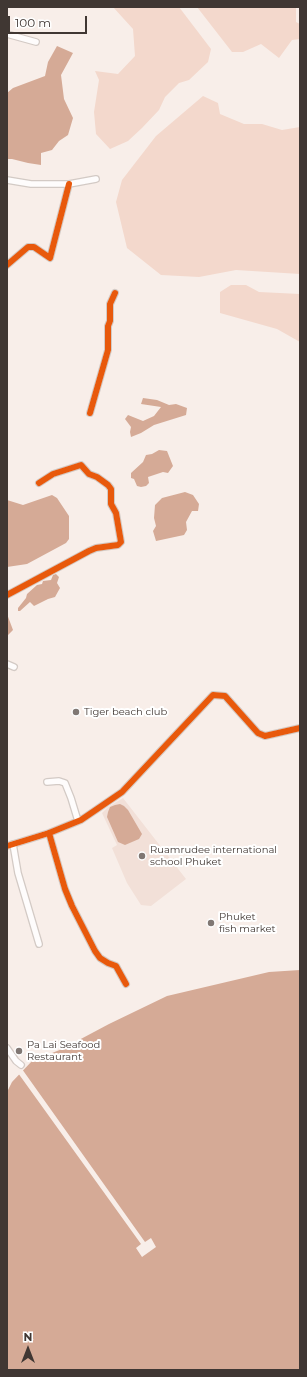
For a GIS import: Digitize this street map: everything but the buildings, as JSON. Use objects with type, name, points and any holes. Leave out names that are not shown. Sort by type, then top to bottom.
[{"type":"street","points":[[7,34],[36,42]]},
{"type":"street","points":[[7,180],[31,184],[69,184],[96,179]]},
{"type":"street","points":[[7,265],[28,247],[34,247],[50,258],[69,184]]},
{"type":"street","points":[[90,413],[108,350],[110,304],[115,293]]},
{"type":"street","points":[[7,595],[88,551],[96,548],[118,545],[121,542],[116,513],[111,504],[111,490],[108,485],[97,477],[88,474],[81,465],[53,474],[39,483]]},
{"type":"street","points":[[7,664],[14,667]]},
{"type":"street","points":[[38,944],[10,845],[49,833],[78,821],[122,792],[213,695],[225,696],[258,733],[265,736],[300,728]]},
{"type":"street","points":[[47,782],[59,781],[65,783],[78,821]]},
{"type":"street","points":[[49,833],[65,889],[72,906],[95,951],[100,958],[116,966],[126,984]]},
{"type":"street","points":[[7,1048],[16,1061],[21,1065]]},
{"type":"shaded area","points":[[113,7],[179,7],[211,49],[208,62],[189,80],[179,83],[165,97],[159,110],[142,128],[128,141],[110,149],[96,134],[94,112],[99,80],[95,71],[118,74],[135,56],[133,29]]},
{"type":"shaded area","points":[[197,7],[296,7],[296,22],[300,24],[300,39],[292,40],[279,58],[261,44],[243,52],[232,52]]},
{"type":"shaded area","points":[[57,46],[73,53],[61,75],[64,99],[73,118],[68,135],[59,141],[52,150],[41,153],[41,165],[7,159],[7,93],[13,88],[45,76],[48,62]]},
{"type":"shaded area","points":[[203,96],[218,103],[220,114],[244,124],[262,124],[282,130],[300,127],[300,274],[236,270],[199,277],[161,275],[127,248],[116,202],[122,180],[156,136]]},
{"type":"shaded area","points":[[231,285],[246,285],[259,292],[300,294],[300,342],[277,329],[220,313],[220,292]]},
{"type":"shaded area","points":[[143,398],[157,400],[169,405],[176,404],[187,408],[186,415],[154,425],[131,437],[131,427],[125,419],[128,415],[143,421],[154,416],[161,407],[141,404]]},
{"type":"shaded area","points":[[159,450],[167,451],[173,466],[168,473],[163,472],[148,477],[149,483],[146,486],[137,486],[134,479],[131,478],[131,473],[143,462],[146,455],[152,454]]},
{"type":"shaded area","points":[[185,492],[193,495],[199,504],[198,511],[192,511],[186,522],[187,530],[184,535],[156,541],[153,531],[156,526],[154,518],[155,505],[162,498]]},
{"type":"shaded area","points":[[52,495],[57,498],[69,516],[69,539],[66,543],[27,564],[7,567],[7,500],[23,505]]},
{"type":"shaded area","points":[[56,574],[59,577],[57,583],[60,588],[55,597],[34,606],[30,602],[18,611],[18,608],[26,598],[27,594],[37,585],[42,584],[43,581],[51,580],[53,575]]},
{"type":"shaded area","points":[[7,614],[13,630],[8,635],[7,634]]},
{"type":"shaded area","name":"Ruamrudee international school Phuket","points":[[123,798],[186,879],[151,906],[141,905],[127,883],[112,848],[117,845],[102,813],[108,807]]},
{"type":"shaded area","points":[[120,804],[128,810],[142,834],[139,839],[125,845],[118,842],[107,817],[110,807]]},
{"type":"shaded area","points":[[300,970],[300,1370],[7,1370],[7,1092],[12,1082],[32,1061],[62,1049],[167,996],[269,972]]},
{"type":"pier","points":[[22,1069],[145,1242],[151,1238],[156,1247],[142,1257],[136,1248],[141,1244],[18,1073]]},
{"type":"cycle path","points":[[7,265],[28,247],[34,247],[50,258],[69,184]]},
{"type":"cycle path","points":[[90,413],[108,350],[110,304],[115,293]]},
{"type":"cycle path","points":[[7,595],[89,551],[96,548],[118,545],[121,542],[116,513],[111,504],[111,489],[97,477],[89,474],[81,465],[53,474],[39,483]]},
{"type":"cycle path","points":[[7,846],[49,833],[81,820],[122,792],[213,695],[225,696],[258,733],[265,736],[300,728]]},
{"type":"cycle path","points":[[49,833],[65,889],[72,906],[95,951],[100,958],[116,966],[126,984]]},
{"type":"place","name":"Tiger beach club","points":[[76,712]]},
{"type":"place","name":"Ruamrudee international school Phuket","points":[[142,856]]},
{"type":"place","name":"Phuket fish market","points":[[211,923]]},
{"type":"place","name":"Pa Lai Seafood Restaurant","points":[[19,1051]]}]
